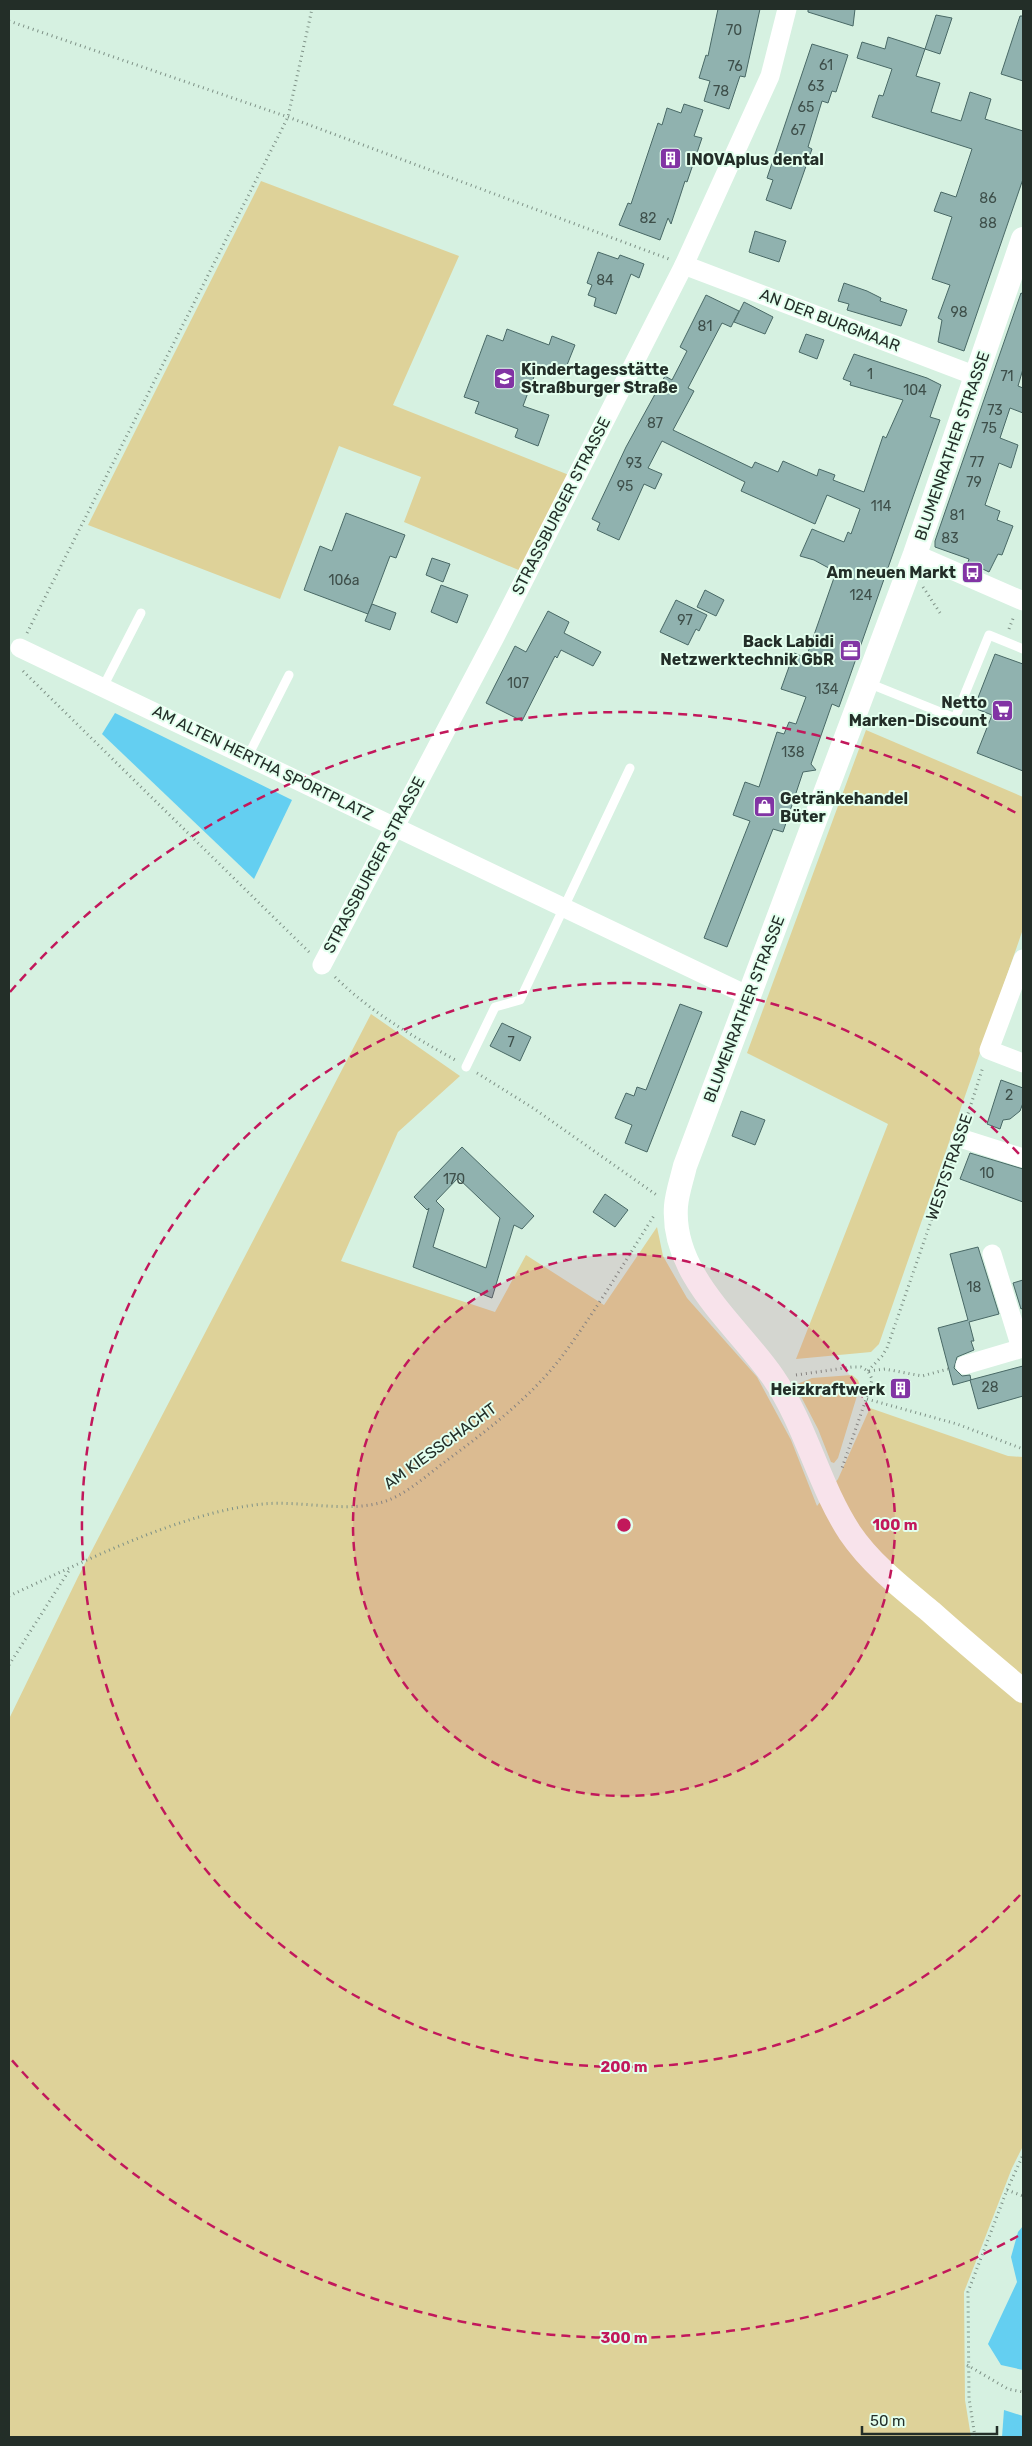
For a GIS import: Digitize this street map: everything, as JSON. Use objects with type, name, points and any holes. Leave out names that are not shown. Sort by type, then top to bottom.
[{"type":"street","name":"STRASSBURGER STRASSE","points":[[322,965],[393,826],[495,637],[684,265],[770,76],[787,9]]},
{"type":"street","name":"BLUMENRATHER STRASSE","points":[[1023,239],[912,563],[685,1166],[676,1206],[678,1238],[697,1281],[773,1377],[793,1410],[830,1500],[851,1534],[879,1566],[1023,1691]]},
{"type":"street","name":"AN DER BURGMAAR","points":[[684,265],[976,376]]},
{"type":"street","points":[[912,563],[1022,601]]},
{"type":"street","name":"AM ALTEN HERTHA SPORTPLATZ","points":[[20,648],[749,996]]},
{"type":"street","points":[[1023,959],[989,1050],[1023,1063]]},
{"type":"street","points":[[960,1138],[1023,1158]]},
{"type":"street","points":[[964,1365],[1022,1348],[992,1254]]},
{"type":"lane","points":[[103,687],[141,613]]},
{"type":"lane","points":[[868,683],[955,718],[989,635],[1023,649]]},
{"type":"lane","points":[[248,756],[289,675]]},
{"type":"lane","points":[[466,1067],[495,1007],[520,1000],[630,768]]},
{"type":"path","points":[[312,9],[288,117],[20,648],[10,658],[362,1003],[392,1024],[533,1108],[664,1200]]},
{"type":"path","points":[[9,21],[288,117],[684,265]]},
{"type":"path","points":[[912,563],[924,588],[942,616]]},
{"type":"path","points":[[1003,641],[1022,601]]},
{"type":"path","name":"WESTSTRASSE","points":[[868,1371],[887,1348],[989,1050]]},
{"type":"path","name":"AM KIESSCHACHT","points":[[9,1596],[70,1568],[158,1532],[215,1513],[264,1504],[367,1505],[386,1501],[404,1492],[489,1429],[524,1398],[559,1359],[654,1215]]},
{"type":"path","points":[[868,1371],[884,1369],[922,1376],[964,1365]]},
{"type":"path","points":[[773,1377],[861,1367],[868,1371],[872,1379],[867,1399],[830,1500]]},
{"type":"path","points":[[867,1399],[957,1424],[1023,1449]]},
{"type":"path","points":[[9,1665],[70,1568]]},
{"type":"path","points":[[975,2437],[969,2398],[967,2365],[968,2292],[1007,2190],[1023,2155]]},
{"type":"path","points":[[1007,2190],[1023,2196]]},
{"type":"path","points":[[967,2365],[1008,2389],[1023,2392]]},
{"type":"shaded area","points":[[261,181],[459,256],[393,405],[569,475],[521,571],[404,522],[421,477],[339,446],[280,599],[88,525]]},
{"type":"shaded area","points":[[866,730],[1023,797],[1023,929],[879,1344],[871,1352],[796,1359],[888,1124],[747,1053]]},
{"type":"shaded area","points":[[371,1014],[460,1076],[398,1132],[341,1261],[495,1312],[526,1255],[604,1305],[657,1227],[663,1256],[687,1298],[757,1377],[791,1440],[817,1506],[838,1479],[870,1408],[1008,1456],[1023,1457],[1023,2146],[1012,2168],[964,2292],[965,2400],[971,2437],[9,2437],[9,1719],[78,1577]]},
{"type":"shaded area","points":[[852,1375],[858,1380],[860,1386],[838,1458],[834,1463],[831,1462],[818,1429],[795,1385],[812,1378]]},
{"type":"water","points":[[115,713],[292,800],[254,879],[102,734]]},
{"type":"water","points":[[1023,2226],[1023,2370],[1001,2365],[988,2344],[1017,2282],[1011,2257],[1018,2232]]},
{"type":"water","points":[[1004,2410],[1023,2416],[1023,2437],[1002,2437]]},
{"type":"building","points":[[718,9],[760,9],[745,77],[740,76],[729,109],[704,101],[710,81],[699,78],[706,55],[708,56]]},
{"type":"building","points":[[808,9],[855,9],[853,26],[808,12]]},
{"type":"building","points":[[936,15],[952,18],[940,54],[925,49]]},
{"type":"building","points":[[1020,16],[1023,16],[1023,81],[1001,74]]},
{"type":"building","points":[[888,37],[925,49],[916,76],[940,83],[931,112],[961,121],[970,92],[991,99],[985,119],[1023,131],[1023,179],[964,351],[938,342],[942,320],[938,318],[950,285],[932,279],[952,217],[934,211],[941,192],[956,197],[972,149],[872,117],[879,95],[883,96],[892,69],[857,58],[862,42],[885,49]]},
{"type":"building","points":[[812,44],[848,55],[836,92],[832,91],[828,103],[822,101],[808,147],[812,149],[791,209],[766,200],[773,180],[767,178]]},
{"type":"building","points":[[684,104],[703,110],[694,136],[702,138],[671,224],[668,218],[660,240],[619,225],[628,203],[631,204],[658,123],[662,125],[667,108],[681,113]]},
{"type":"building","points":[[755,231],[786,241],[779,262],[749,252]]},
{"type":"building","points":[[598,252],[618,259],[620,255],[644,264],[639,278],[631,274],[616,314],[594,306],[596,298],[588,295],[592,285],[587,283]]},
{"type":"building","points":[[844,283],[881,298],[880,301],[907,310],[901,326],[847,310],[849,304],[838,301]]},
{"type":"building","points":[[1021,293],[1023,294],[1023,369],[1018,386],[1023,388],[1023,413],[1010,408],[1000,438],[1018,445],[1011,468],[999,463],[985,505],[1000,511],[997,520],[1013,526],[1002,555],[998,554],[989,572],[968,562],[969,559],[935,547],[935,541]]},
{"type":"building","points":[[706,295],[739,311],[731,327],[722,323],[688,388],[694,391],[673,430],[752,468],[755,462],[778,472],[783,461],[817,476],[819,469],[835,475],[833,480],[864,492],[883,436],[886,438],[903,400],[850,385],[851,382],[843,379],[854,354],[927,378],[941,385],[930,417],[940,420],[839,707],[832,704],[811,764],[816,770],[803,772],[783,832],[773,829],[727,947],[704,938],[750,821],[733,815],[745,782],[759,787],[777,732],[784,734],[789,722],[796,724],[806,697],[781,689],[794,653],[806,658],[836,572],[814,560],[800,556],[812,529],[844,542],[848,532],[851,534],[860,509],[827,495],[815,524],[741,491],[745,482],[662,441],[648,468],[662,474],[655,489],[644,484],[619,540],[597,530],[600,523],[592,519],[626,447],[665,376],[672,380],[687,351],[680,347]]},
{"type":"building","points":[[744,302],[773,317],[765,334],[734,322]]},
{"type":"building","points":[[507,329],[549,345],[552,336],[575,345],[563,375],[538,366],[523,406],[549,415],[538,446],[515,437],[518,429],[475,413],[479,402],[464,397],[487,335],[503,341]]},
{"type":"building","points":[[806,334],[824,340],[817,359],[799,352]]},
{"type":"building","points":[[346,513],[405,535],[396,558],[390,556],[368,614],[304,590],[320,546],[332,551]]},
{"type":"building","points":[[432,558],[450,564],[443,582],[426,575]]},
{"type":"building","points":[[441,585],[468,595],[457,623],[431,612]]},
{"type":"building","points":[[705,590],[724,600],[716,616],[697,607]]},
{"type":"building","points":[[676,600],[707,615],[699,631],[696,629],[688,645],[660,632]]},
{"type":"building","points":[[372,604],[396,613],[390,630],[365,621]]},
{"type":"building","points":[[548,611],[569,622],[564,633],[601,652],[593,666],[561,650],[557,658],[555,656],[522,721],[486,703],[515,646],[526,652]]},
{"type":"building","name":"Netto Marken-Discount","points":[[995,654],[1023,664],[1023,771],[977,753],[992,715],[974,708]]},
{"type":"building","points":[[680,1004],[702,1012],[647,1152],[625,1143],[632,1125],[615,1118],[626,1093],[634,1096],[637,1087],[646,1090]]},
{"type":"building","points":[[502,1023],[531,1037],[520,1061],[490,1046]]},
{"type":"building","points":[[1001,1080],[1023,1088],[1023,1103],[1020,1111],[1010,1119],[1003,1120],[1000,1129],[987,1124]]},
{"type":"building","points":[[741,1111],[765,1120],[755,1145],[732,1136]]},
{"type":"building","points":[[462,1147],[534,1216],[522,1229],[514,1225],[492,1298],[413,1267],[429,1208],[427,1210],[414,1197]],"holes":[[[458,1178],[500,1218],[486,1268],[433,1247],[444,1209],[436,1201]]]},
{"type":"building","points":[[970,1153],[1023,1169],[1023,1202],[960,1179]]},
{"type":"building","points":[[605,1194],[628,1210],[615,1227],[593,1212]]},
{"type":"building","points":[[978,1247],[999,1314],[969,1322],[974,1341],[971,1341],[974,1350],[957,1357],[954,1368],[962,1376],[970,1375],[971,1380],[953,1385],[938,1328],[968,1320],[950,1254]]},
{"type":"building","points":[[1023,1280],[1023,1308],[1021,1309],[1013,1283]]},
{"type":"building","points":[[1023,1366],[1023,1396],[978,1409],[970,1380]]},
{"type":"place","name":"INOVAplus dental","points":[[670,159]]},
{"type":"place","name":"Kindertagesstätte Straßburger Straße","points":[[505,378]]},
{"type":"place","name":"Am neuen Markt","points":[[972,572]]},
{"type":"place","name":"Back Labidi Netzwerktechnik GbR","points":[[850,650]]},
{"type":"place","name":"Netto Marken-Discount","points":[[1003,711]]},
{"type":"place","name":"Getränkehandel Büter","points":[[764,807]]},
{"type":"place","name":"Heizkraftwerk","points":[[901,1389]]}]
